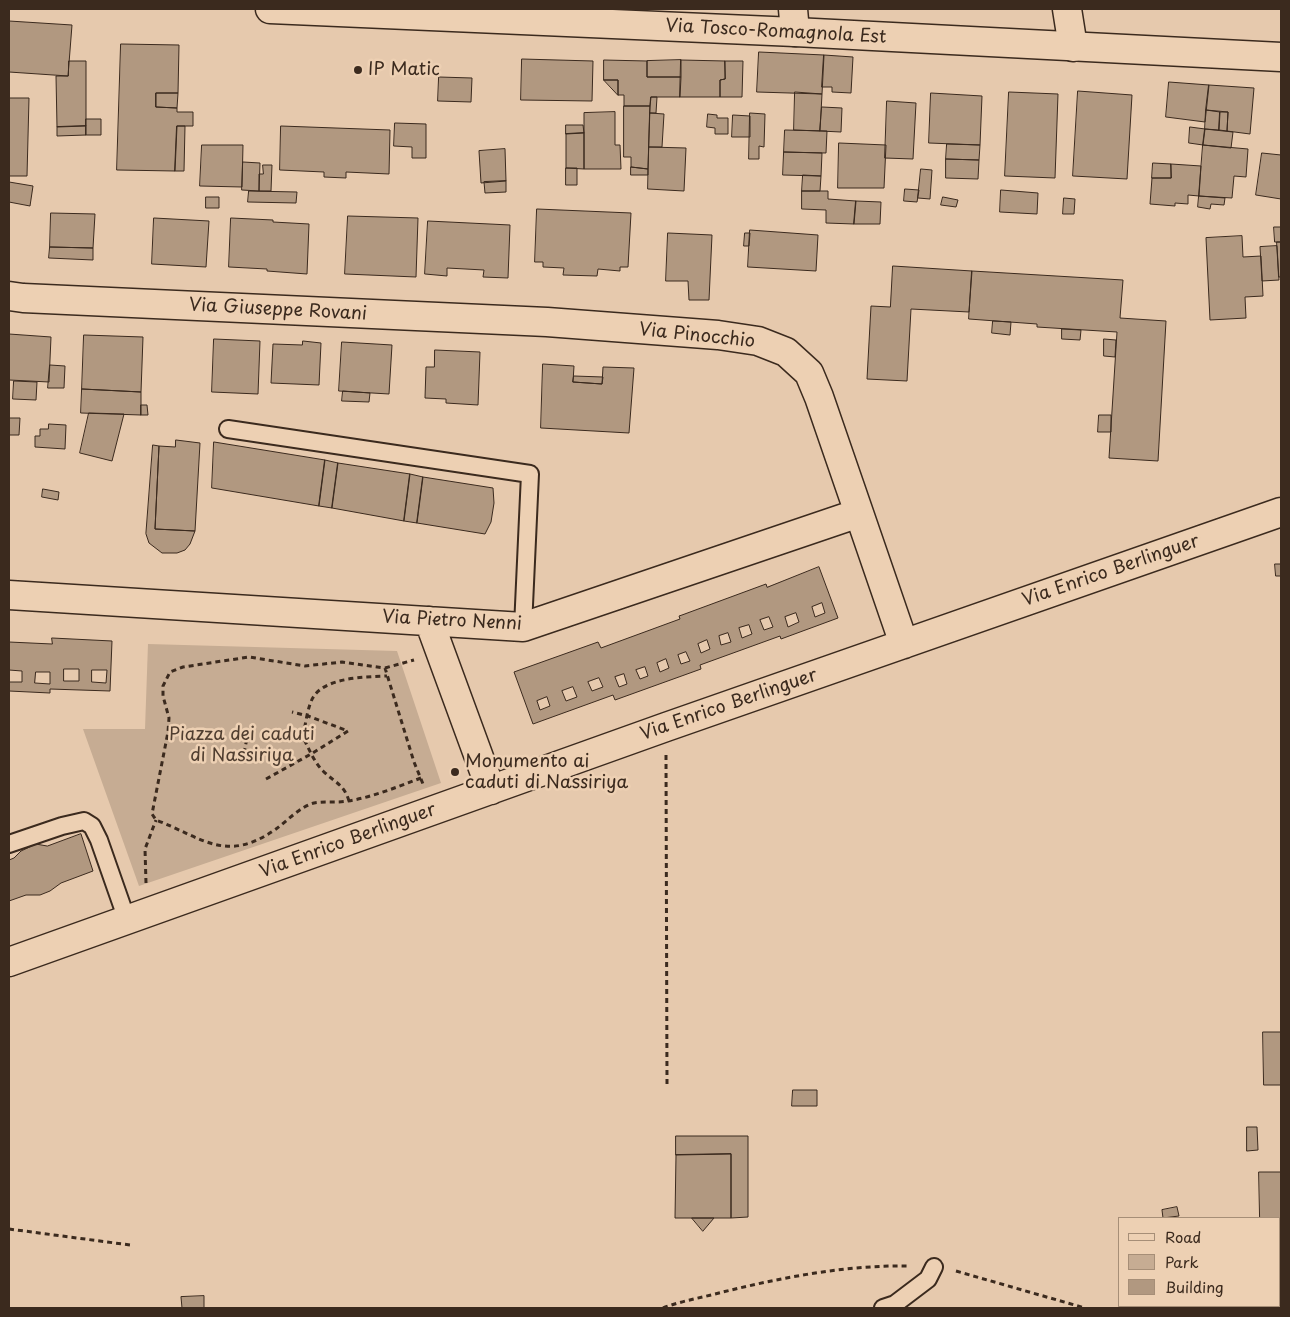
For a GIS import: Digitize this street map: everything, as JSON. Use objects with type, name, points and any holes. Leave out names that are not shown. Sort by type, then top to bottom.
[{"type":"street","name":"Via Tosco-Romagnola Est","points":[[270,9],[794,21],[1073,47],[1281,57]]},
{"type":"street","points":[[1068,9],[1073,47]]},
{"type":"street","name":"Via Giuseppe Rovani","points":[[9,296],[546,322]]},
{"type":"street","name":"Via Pinocchio","points":[[546,322],[718,335],[758,341],[786,352],[809,373],[859,513]]},
{"type":"street","name":"Via Enrico Berlinguer","points":[[9,962],[434,810],[1281,512]]},
{"type":"street","points":[[859,513],[904,644]]},
{"type":"street","name":"Via Pietro Nenni","points":[[9,595],[523,627],[859,513]]},
{"type":"street","points":[[429,621],[491,790]]},
{"type":"lane","points":[[228,429],[530,474],[523,627]]},
{"type":"lane","points":[[9,844],[62,826],[84,821],[92,826],[99,840],[127,920]]},
{"type":"lane","points":[[884,1308],[895,1304],[928,1279],[934,1267]]},
{"type":"path","points":[[421,778],[381,793],[349,801],[312,803],[268,834],[256,840],[230,846],[206,843],[156,820],[152,814],[168,732],[169,718],[163,696],[163,686],[170,672],[183,667],[249,656],[305,666],[342,662],[384,668],[421,778],[434,810]]},
{"type":"path","points":[[349,801],[346,791],[324,772],[311,754],[303,737],[313,697],[322,687],[342,680],[387,676]]},
{"type":"path","points":[[266,779],[348,731],[292,712]]},
{"type":"path","points":[[666,728],[666,1084]]},
{"type":"path","points":[[244,754],[247,738]]},
{"type":"path","points":[[153,910],[144,873],[145,849],[156,820]]},
{"type":"path","points":[[9,1229],[130,1245]]},
{"type":"path","points":[[663,1308],[744,1286],[829,1271],[904,1266],[934,1267],[960,1272],[1085,1308]]},
{"type":"green space","name":"Piazza dei caduti di Nassiriya","points":[[148,644],[397,651],[441,783],[139,886],[83,729],[145,729]]},
{"type":"building","points":[[9,21],[72,25],[68,76],[9,72]]},
{"type":"building","points":[[121,44],[179,45],[178,93],[156,93],[156,107],[177,108],[177,112],[193,112],[193,126],[177,126],[175,171],[117,170]]},
{"type":"building","points":[[759,52],[824,55],[822,94],[757,92]]},
{"type":"building","points":[[824,55],[853,57],[851,93],[832,92],[832,87],[822,87]]},
{"type":"building","points":[[522,59],[593,61],[592,101],[521,100]]},
{"type":"building","points":[[604,60],[647,61],[647,77],[681,77],[680,97],[651,97],[650,106],[624,106],[624,95],[618,95],[618,80],[604,80]]},
{"type":"building","points":[[681,60],[681,77],[647,77],[647,61]]},
{"type":"building","points":[[681,60],[725,61],[725,79],[720,80],[720,97],[680,97]]},
{"type":"building","points":[[69,61],[86,61],[86,126],[57,127],[56,76],[68,76]]},
{"type":"building","points":[[725,61],[743,61],[742,97],[720,97],[720,80],[725,79]]},
{"type":"building","points":[[439,77],[472,78],[471,102],[438,101]]},
{"type":"building","points":[[604,80],[618,80],[618,95]]},
{"type":"building","points":[[1169,82],[1209,85],[1205,122],[1166,117]]},
{"type":"building","points":[[1209,85],[1254,88],[1250,134],[1227,131],[1228,112],[1206,110]]},
{"type":"building","points":[[1078,91],[1132,95],[1127,179],[1073,176]]},
{"type":"building","points":[[795,92],[822,94],[820,131],[794,130]]},
{"type":"building","points":[[1009,92],[1058,94],[1055,178],[1005,176]]},
{"type":"building","points":[[156,93],[178,93],[177,108],[156,107]]},
{"type":"building","points":[[931,93],[982,96],[980,145],[929,143]]},
{"type":"building","points":[[651,97],[657,97],[656,113],[650,113]]},
{"type":"building","points":[[9,98],[29,98],[27,176],[9,176]]},
{"type":"building","points":[[887,101],[916,103],[913,159],[885,158]]},
{"type":"building","points":[[624,106],[650,106],[648,169],[631,167],[631,157],[624,157]]},
{"type":"building","points":[[822,107],[842,108],[841,132],[820,131]]},
{"type":"building","points":[[1206,110],[1220,112],[1219,130],[1205,129]]},
{"type":"building","points":[[615,112],[615,145],[620,145],[621,169],[584,169],[584,113]]},
{"type":"building","points":[[1220,112],[1228,112],[1227,131],[1219,130]]},
{"type":"building","points":[[650,113],[664,114],[662,147],[649,147]]},
{"type":"building","points":[[750,113],[765,114],[764,147],[759,146],[759,159],[749,159]]},
{"type":"building","points":[[708,114],[717,115],[717,118],[728,118],[728,134],[715,134],[715,128],[707,127]]},
{"type":"building","points":[[733,115],[750,116],[750,137],[732,137]]},
{"type":"building","points":[[86,119],[101,119],[101,135],[86,135]]},
{"type":"building","points":[[395,123],[426,124],[426,158],[412,158],[412,147],[394,146]]},
{"type":"building","points":[[566,125],[583,125],[584,133],[566,134]]},
{"type":"building","points":[[86,126],[86,135],[57,136],[57,127]]},
{"type":"building","points":[[177,126],[185,126],[184,171],[175,171]]},
{"type":"building","points":[[281,126],[390,130],[389,174],[346,172],[346,178],[324,177],[324,172],[280,170]]},
{"type":"building","points":[[1190,127],[1205,129],[1203,145],[1189,143]]},
{"type":"building","points":[[1205,129],[1233,132],[1231,148],[1203,145]]},
{"type":"building","points":[[785,130],[827,131],[826,153],[784,152]]},
{"type":"building","points":[[584,133],[584,169],[566,168],[566,134]]},
{"type":"building","points":[[839,143],[886,145],[884,188],[838,188]]},
{"type":"building","points":[[947,144],[980,145],[979,160],[946,159]]},
{"type":"building","points":[[202,145],[243,145],[242,187],[200,186]]},
{"type":"building","points":[[1203,145],[1248,149],[1246,177],[1234,176],[1232,198],[1199,196]]},
{"type":"building","points":[[649,147],[686,148],[684,191],[648,189]]},
{"type":"building","points":[[505,149],[506,181],[481,183],[479,151]]},
{"type":"building","points":[[784,152],[822,153],[821,176],[783,175]]},
{"type":"building","points":[[1262,153],[1281,155],[1281,199],[1256,195]]},
{"type":"building","points":[[946,159],[979,160],[978,179],[946,178]]},
{"type":"building","points":[[243,162],[260,163],[259,191],[242,190]]},
{"type":"building","points":[[1153,163],[1171,164],[1171,178],[1152,178]]},
{"type":"building","points":[[1171,164],[1201,166],[1199,196],[1188,195],[1188,204],[1175,203],[1175,206],[1150,204],[1152,178],[1171,178]]},
{"type":"building","points":[[263,165],[272,165],[271,191],[259,191],[259,174],[263,174]]},
{"type":"building","points":[[631,167],[648,169],[648,175],[631,175]]},
{"type":"building","points":[[566,168],[577,168],[577,185],[566,185]]},
{"type":"building","points":[[921,169],[932,170],[930,199],[918,198]]},
{"type":"building","points":[[803,175],[821,176],[820,191],[802,191]]},
{"type":"building","points":[[506,181],[506,192],[485,193],[484,182]]},
{"type":"building","points":[[9,182],[33,186],[30,206],[9,202]]},
{"type":"building","points":[[905,189],[919,190],[917,202],[904,201]]},
{"type":"building","points":[[1001,190],[1038,193],[1037,214],[1000,212]]},
{"type":"building","points":[[249,191],[297,192],[296,203],[248,202]]},
{"type":"building","points":[[802,191],[828,191],[828,199],[856,201],[854,224],[826,223],[826,210],[802,209]]},
{"type":"building","points":[[1199,196],[1225,198],[1224,205],[1211,204],[1210,209],[1198,207]]},
{"type":"building","points":[[206,197],[219,197],[219,208],[206,208]]},
{"type":"building","points":[[943,197],[958,200],[956,207],[941,205]]},
{"type":"building","points":[[1064,198],[1075,199],[1074,214],[1063,214]]},
{"type":"building","points":[[856,201],[881,202],[880,224],[854,224]]},
{"type":"building","points":[[537,209],[631,213],[628,267],[620,267],[620,271],[598,269],[597,276],[563,275],[564,268],[543,267],[543,262],[535,262]]},
{"type":"building","points":[[51,213],[95,214],[93,248],[50,247]]},
{"type":"building","points":[[348,216],[418,218],[416,277],[345,274]]},
{"type":"building","points":[[154,218],[209,221],[206,267],[152,264]]},
{"type":"building","points":[[231,218],[309,224],[307,274],[229,267]]},
{"type":"building","points":[[428,221],[510,225],[508,278],[483,277],[484,270],[447,268],[447,276],[425,274]]},
{"type":"building","points":[[1274,227],[1281,227],[1281,242],[1275,242]]},
{"type":"building","points":[[750,230],[818,235],[816,271],[748,267]]},
{"type":"building","points":[[668,233],[712,235],[709,300],[689,300],[688,281],[666,281]]},
{"type":"building","points":[[745,233],[750,233],[749,246],[744,246]]},
{"type":"building","points":[[1242,236],[1243,257],[1261,256],[1263,296],[1245,297],[1246,318],[1210,320],[1206,238]]},
{"type":"building","points":[[1277,242],[1281,242],[1281,277],[1279,277]]},
{"type":"building","points":[[1277,246],[1279,280],[1262,281],[1260,247]]},
{"type":"building","points":[[50,247],[93,248],[93,260],[49,258]]},
{"type":"building","points":[[893,266],[972,271],[969,312],[911,309],[907,381],[867,379],[871,306],[890,307]]},
{"type":"building","points":[[972,271],[1123,280],[1120,318],[1166,321],[1158,461],[1109,458],[1117,332],[1037,327],[1037,324],[969,319]]},
{"type":"building","points":[[993,321],[1011,322],[1010,335],[992,333]]},
{"type":"building","points":[[1062,329],[1081,330],[1080,340],[1062,339]]},
{"type":"building","points":[[9,334],[51,337],[49,382],[9,380]]},
{"type":"building","points":[[84,335],[143,337],[141,392],[82,389]]},
{"type":"building","points":[[214,339],[260,341],[258,394],[212,392]]},
{"type":"building","points":[[1104,339],[1116,340],[1115,357],[1104,356]]},
{"type":"building","points":[[303,341],[321,343],[319,385],[271,383],[273,344],[302,345]]},
{"type":"building","points":[[342,342],[392,345],[389,394],[339,391]]},
{"type":"building","points":[[435,350],[480,352],[478,405],[446,403],[446,399],[425,398],[426,367],[434,367]]},
{"type":"building","points":[[543,364],[574,366],[573,382],[602,384],[603,367],[634,368],[629,433],[541,428]]},
{"type":"building","points":[[50,365],[65,366],[64,388],[48,388]]},
{"type":"building","points":[[574,376],[603,377],[602,384],[573,382]]},
{"type":"building","points":[[14,381],[37,382],[36,400],[13,399]]},
{"type":"building","points":[[82,389],[141,392],[141,415],[81,413]]},
{"type":"building","points":[[343,391],[370,393],[369,402],[342,401]]},
{"type":"building","points":[[141,405],[147,405],[148,415],[141,415]]},
{"type":"building","points":[[89,413],[124,414],[112,461],[80,453]]},
{"type":"building","points":[[1099,415],[1111,415],[1111,432],[1098,432]]},
{"type":"building","points":[[9,418],[20,418],[19,435],[9,435]]},
{"type":"building","points":[[49,424],[66,425],[65,449],[35,447],[35,436],[40,436],[40,429],[48,429]]},
{"type":"building","points":[[176,440],[200,443],[195,531],[155,529],[159,446],[175,447]]},
{"type":"building","points":[[214,442],[325,460],[319,506],[212,488]]},
{"type":"building","points":[[153,445],[159,446],[155,529],[195,531],[190,544],[185,550],[177,553],[162,553],[149,543],[146,534]]},
{"type":"building","points":[[325,460],[338,463],[332,508],[319,506]]},
{"type":"building","points":[[338,463],[410,474],[404,521],[332,508]]},
{"type":"building","points":[[410,474],[423,477],[417,523],[404,521]]},
{"type":"building","points":[[423,477],[493,488],[494,503],[491,522],[485,534],[417,523]]},
{"type":"building","points":[[43,489],[59,492],[58,500],[42,497]]},
{"type":"building","points":[[1275,564],[1281,564],[1281,576],[1276,576]]},
{"type":"building","points":[[819,567],[838,618],[781,639],[780,636],[700,665],[701,669],[615,700],[613,695],[533,724],[514,672],[598,642],[601,648],[680,619],[679,616],[766,584],[767,587]],"holes":[[[822,603],[825,613],[815,617],[812,607]],[[796,613],[799,622],[788,627],[785,617]],[[769,617],[773,627],[764,630],[760,620]],[[749,625],[752,634],[742,638],[739,628]],[[728,633],[731,642],[721,645],[719,636]],[[707,640],[710,649],[701,653],[698,644]],[[686,652],[690,661],[681,664],[678,655]],[[666,659],[669,668],[660,672],[657,663]],[[645,667],[648,676],[640,679],[636,670]],[[624,674],[627,684],[619,687],[615,677]],[[599,678],[603,687],[592,691],[588,682]],[[573,687],[577,697],[566,701],[562,691]],[[547,697],[550,706],[540,710],[537,701]]]},
{"type":"building","points":[[52,638],[112,641],[110,691],[50,689],[50,693],[9,691],[9,682],[22,682],[22,671],[9,670],[9,642],[52,644]],"holes":[[[64,669],[79,669],[79,681],[64,681]],[[92,670],[107,670],[106,683],[92,682]],[[36,672],[50,672],[50,684],[35,683]]]},
{"type":"building","points":[[81,834],[93,871],[61,883],[40,895],[26,895],[9,901],[9,860],[21,851],[36,844],[47,846]]},
{"type":"building","points":[[1263,1032],[1281,1032],[1281,1085],[1264,1085]]},
{"type":"building","points":[[793,1090],[817,1090],[817,1106],[792,1106]]},
{"type":"building","points":[[1247,1127],[1257,1127],[1258,1150],[1247,1151]]},
{"type":"building","points":[[676,1136],[748,1136],[748,1217],[731,1218],[731,1154],[676,1155]]},
{"type":"building","points":[[731,1154],[731,1218],[675,1218],[676,1155]]},
{"type":"building","points":[[1259,1172],[1281,1172],[1281,1240],[1280,1217],[1260,1217]]},
{"type":"building","points":[[1177,1207],[1179,1216],[1163,1217],[1162,1210]]},
{"type":"building","points":[[692,1218],[714,1218],[703,1231]]},
{"type":"building","points":[[204,1296],[204,1308],[182,1308],[181,1297]]},
{"type":"place","name":"IP Matic","points":[[358,70]]},
{"type":"place","name":"Monumento ai caduti di Nassiriya","points":[[455,772]]}]
